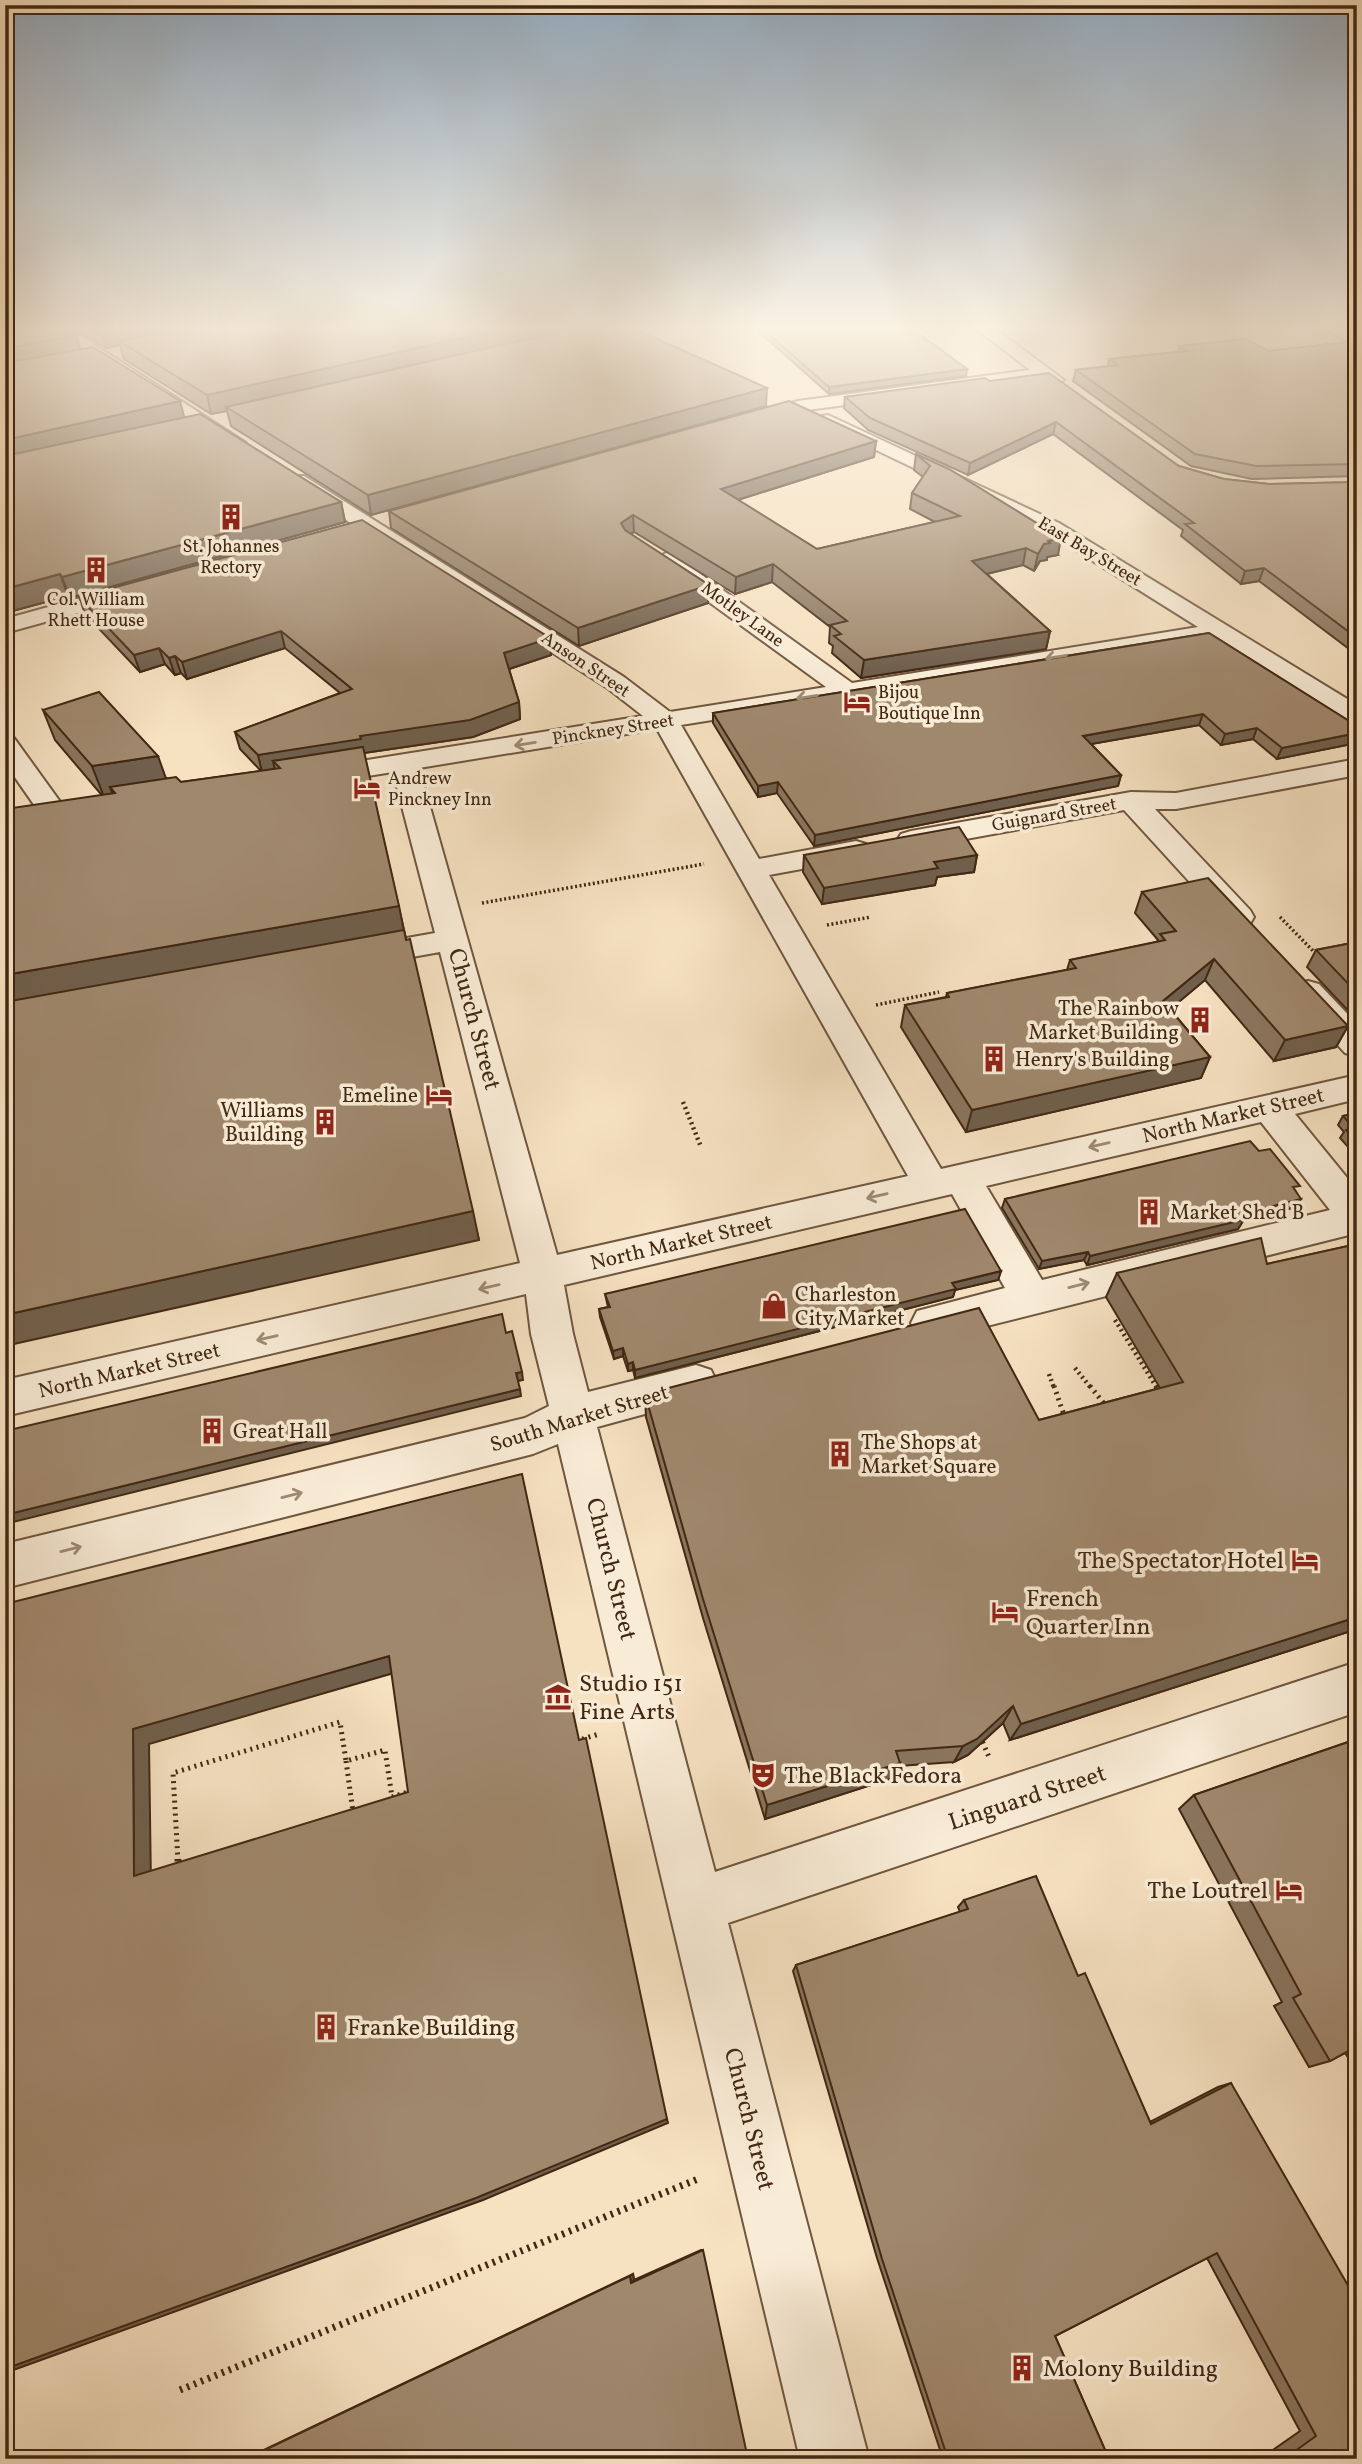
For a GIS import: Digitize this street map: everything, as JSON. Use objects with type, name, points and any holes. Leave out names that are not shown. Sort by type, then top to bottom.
[{"type":"street","points":[[231,440],[253,453]]},
{"type":"street","name":"East Bay Street","points":[[870,440],[1044,522],[1357,716]]},
{"type":"street","name":"Anson Street","points":[[276,467],[615,682],[665,720],[751,869],[946,1180],[1031,1297]]},
{"type":"street","points":[[345,532],[393,519]]},
{"type":"street","name":"Motley Lane","points":[[645,546],[848,691]]},
{"type":"street","points":[[5,626],[147,587]]},
{"type":"street","name":"Pinckney Street","points":[[291,780],[1220,631]]},
{"type":"street","points":[[5,744],[44,818],[83,812]]},
{"type":"street","name":"Church Street","points":[[404,763],[544,1275],[552,1334],[835,2459]]},
{"type":"street","name":"Guignard Street","points":[[751,869],[1131,800],[1176,801],[1357,767]]},
{"type":"street","points":[[1131,800],[1254,934]]},
{"type":"street","points":[[329,962],[453,940]]},
{"type":"street","points":[[1290,973],[1357,1045]]},
{"type":"street","name":"North Market Street","points":[[5,1398],[1357,1087]]},
{"type":"street","points":[[896,1331],[1357,1218],[1269,1107]]},
{"type":"street","name":"South Market Street","points":[[5,1566],[533,1435],[573,1415],[736,1373]]},
{"type":"street","name":"Linguard Street","points":[[696,1906],[1357,1687]]},
{"type":"path","points":[[482,903],[708,863]]},
{"type":"path","points":[[827,925],[871,917]]},
{"type":"path","points":[[1280,917],[1325,964]]},
{"type":"path","points":[[876,1005],[939,992]]},
{"type":"path","points":[[683,1102],[701,1147]]},
{"type":"path","points":[[1114,1319],[1164,1400]]},
{"type":"path","points":[[1075,1368],[1114,1415]]},
{"type":"path","points":[[1049,1374],[1068,1427]]},
{"type":"path","points":[[190,1864],[177,1868],[173,1773],[340,1722],[353,1812],[340,1816]]},
{"type":"path","points":[[978,1730],[990,1758]]},
{"type":"path","points":[[569,1743],[599,1734]]},
{"type":"path","points":[[346,1761],[385,1750],[392,1797],[417,1789]]},
{"type":"path","points":[[180,2390],[698,2179]]},
{"type":"building","points":[[79,440],[242,440],[341,502],[62,577],[60,574],[5,589],[5,456]]},
{"type":"building","points":[[279,440],[573,440],[368,495]]},
{"type":"building","points":[[647,440],[874,440],[876,441],[721,489],[817,549],[960,516],[912,493],[930,466],[916,454],[949,469],[1061,538],[1048,541],[1050,543],[1044,544],[1038,554],[1026,548],[972,561],[1050,631],[864,660],[834,636],[841,634],[830,625],[847,621],[773,564],[736,577],[633,515],[621,523],[625,530],[709,585],[578,628],[389,511]]},
{"type":"building","points":[[919,440],[1018,440],[970,463]]},
{"type":"building","points":[[1081,440],[1143,440],[1179,466],[1224,479],[1269,484],[1357,482],[1357,638],[1264,568],[1245,571],[1185,524],[1194,523]]},
{"type":"building","points":[[1175,440],[1357,440],[1357,464],[1256,466],[1195,454]]},
{"type":"building","points":[[362,520],[550,638],[504,653],[519,702],[470,720],[360,736],[361,739],[258,755],[235,732],[352,689],[281,631],[182,662],[175,656],[169,658],[159,648],[134,655],[79,597]]},
{"type":"building","points":[[1209,633],[1357,726],[1357,733],[1282,748],[1257,728],[1225,734],[1203,714],[1083,736],[1121,775],[815,835],[778,782],[758,786],[713,713]]},
{"type":"building","points":[[99,692],[158,756],[92,766],[43,710]]},
{"type":"building","points":[[363,747],[399,906],[5,975],[5,809],[115,793],[110,787],[176,777],[181,782],[280,768],[273,761]]},
{"type":"building","points":[[959,827],[977,855],[934,862],[938,868],[824,888],[804,855]]},
{"type":"building","points":[[1208,878],[1348,1026],[1285,1040],[1214,959],[1163,1001],[1210,1057],[972,1110],[905,1005],[949,997],[947,993],[1076,968],[1070,960],[1165,940],[1160,934],[1176,931],[1142,892]]},
{"type":"building","points":[[404,930],[406,940],[410,939],[473,1211],[5,1315],[5,1002]]},
{"type":"building","points":[[1357,942],[1357,993],[1316,950]]},
{"type":"building","points":[[1357,1113],[1357,1142],[1346,1130],[1353,1127],[1343,1116]]},
{"type":"building","name":"Market Shed B","points":[[1250,1141],[1259,1151],[1270,1149],[1300,1186],[1293,1187],[1301,1199],[1241,1214],[1243,1220],[1090,1256],[1088,1252],[1042,1261],[1005,1199]]},
{"type":"building","points":[[965,1209],[1001,1271],[952,1283],[956,1289],[635,1370],[633,1362],[628,1364],[623,1348],[613,1351],[599,1309],[610,1307],[605,1294]]},
{"type":"building","points":[[1261,1238],[1267,1264],[1357,1244],[1357,1617],[1021,1724],[1013,1706],[977,1739],[963,1746],[896,1751],[900,1763],[767,1805],[703,1599],[645,1394],[979,1308],[1039,1420],[1183,1382],[1117,1273]]},
{"type":"building","name":"Great Hall","points":[[502,1314],[506,1333],[512,1331],[522,1372],[516,1373],[520,1389],[5,1515],[5,1431]]},
{"type":"building","name":"Franke Building","points":[[522,1474],[579,1740],[586,1738],[667,2119],[476,2198],[5,2369],[5,1604]],"holes":[[[389,1656],[408,1792],[134,1876],[133,1729]]]},
{"type":"building","name":"The Loutrel","points":[[1357,1739],[1357,2046],[1330,2061],[1293,1998],[1301,1994],[1194,1795]]},
{"type":"building","points":[[1036,1876],[1078,1976],[1085,1973],[1151,2124],[1231,2083],[1357,2301],[1357,2459],[1284,2459],[1316,2436],[1217,2253],[1055,2336],[1109,2459],[948,2459],[882,2259],[796,1965],[968,1909],[964,1900]]},
{"type":"building","points":[[703,2250],[748,2459],[246,2459],[630,2276],[631,2283]]},
{"type":"place","name":"St. Johannes Rectory","points":[[231,517]]},
{"type":"place","name":"Col. William Rhett House","points":[[96,570]]},
{"type":"place","name":"Bijou Boutique Inn","points":[[857,702]]},
{"type":"place","name":"Andrew Pinckney Inn","points":[[367,788]]},
{"type":"place","name":"The Rainbow Market Building","points":[[1200,1020]]},
{"type":"place","name":"Henry's Building","points":[[994,1059]]},
{"type":"place","name":"Emeline","points":[[439,1095]]},
{"type":"place","name":"Williams Building","points":[[325,1122]]},
{"type":"place","name":"Market Shed B","points":[[1149,1212]]},
{"type":"place","name":"Charleston City Market","points":[[774,1306]]},
{"type":"place","name":"Great Hall","points":[[212,1431]]},
{"type":"place","name":"The Shops at Market Square","points":[[840,1454]]},
{"type":"place","name":"The Spectator Hotel","points":[[1305,1560]]},
{"type":"place","name":"French Quarter Inn","points":[[1005,1612]]},
{"type":"place","name":"Studio 151 Fine Arts","points":[[558,1697]]},
{"type":"place","name":"The Black Fedora","points":[[763,1775]]},
{"type":"place","name":"The Loutrel","points":[[1289,1890]]},
{"type":"place","name":"Franke Building","points":[[326,2027]]},
{"type":"place","name":"Molony Building","points":[[1022,2368]]}]
